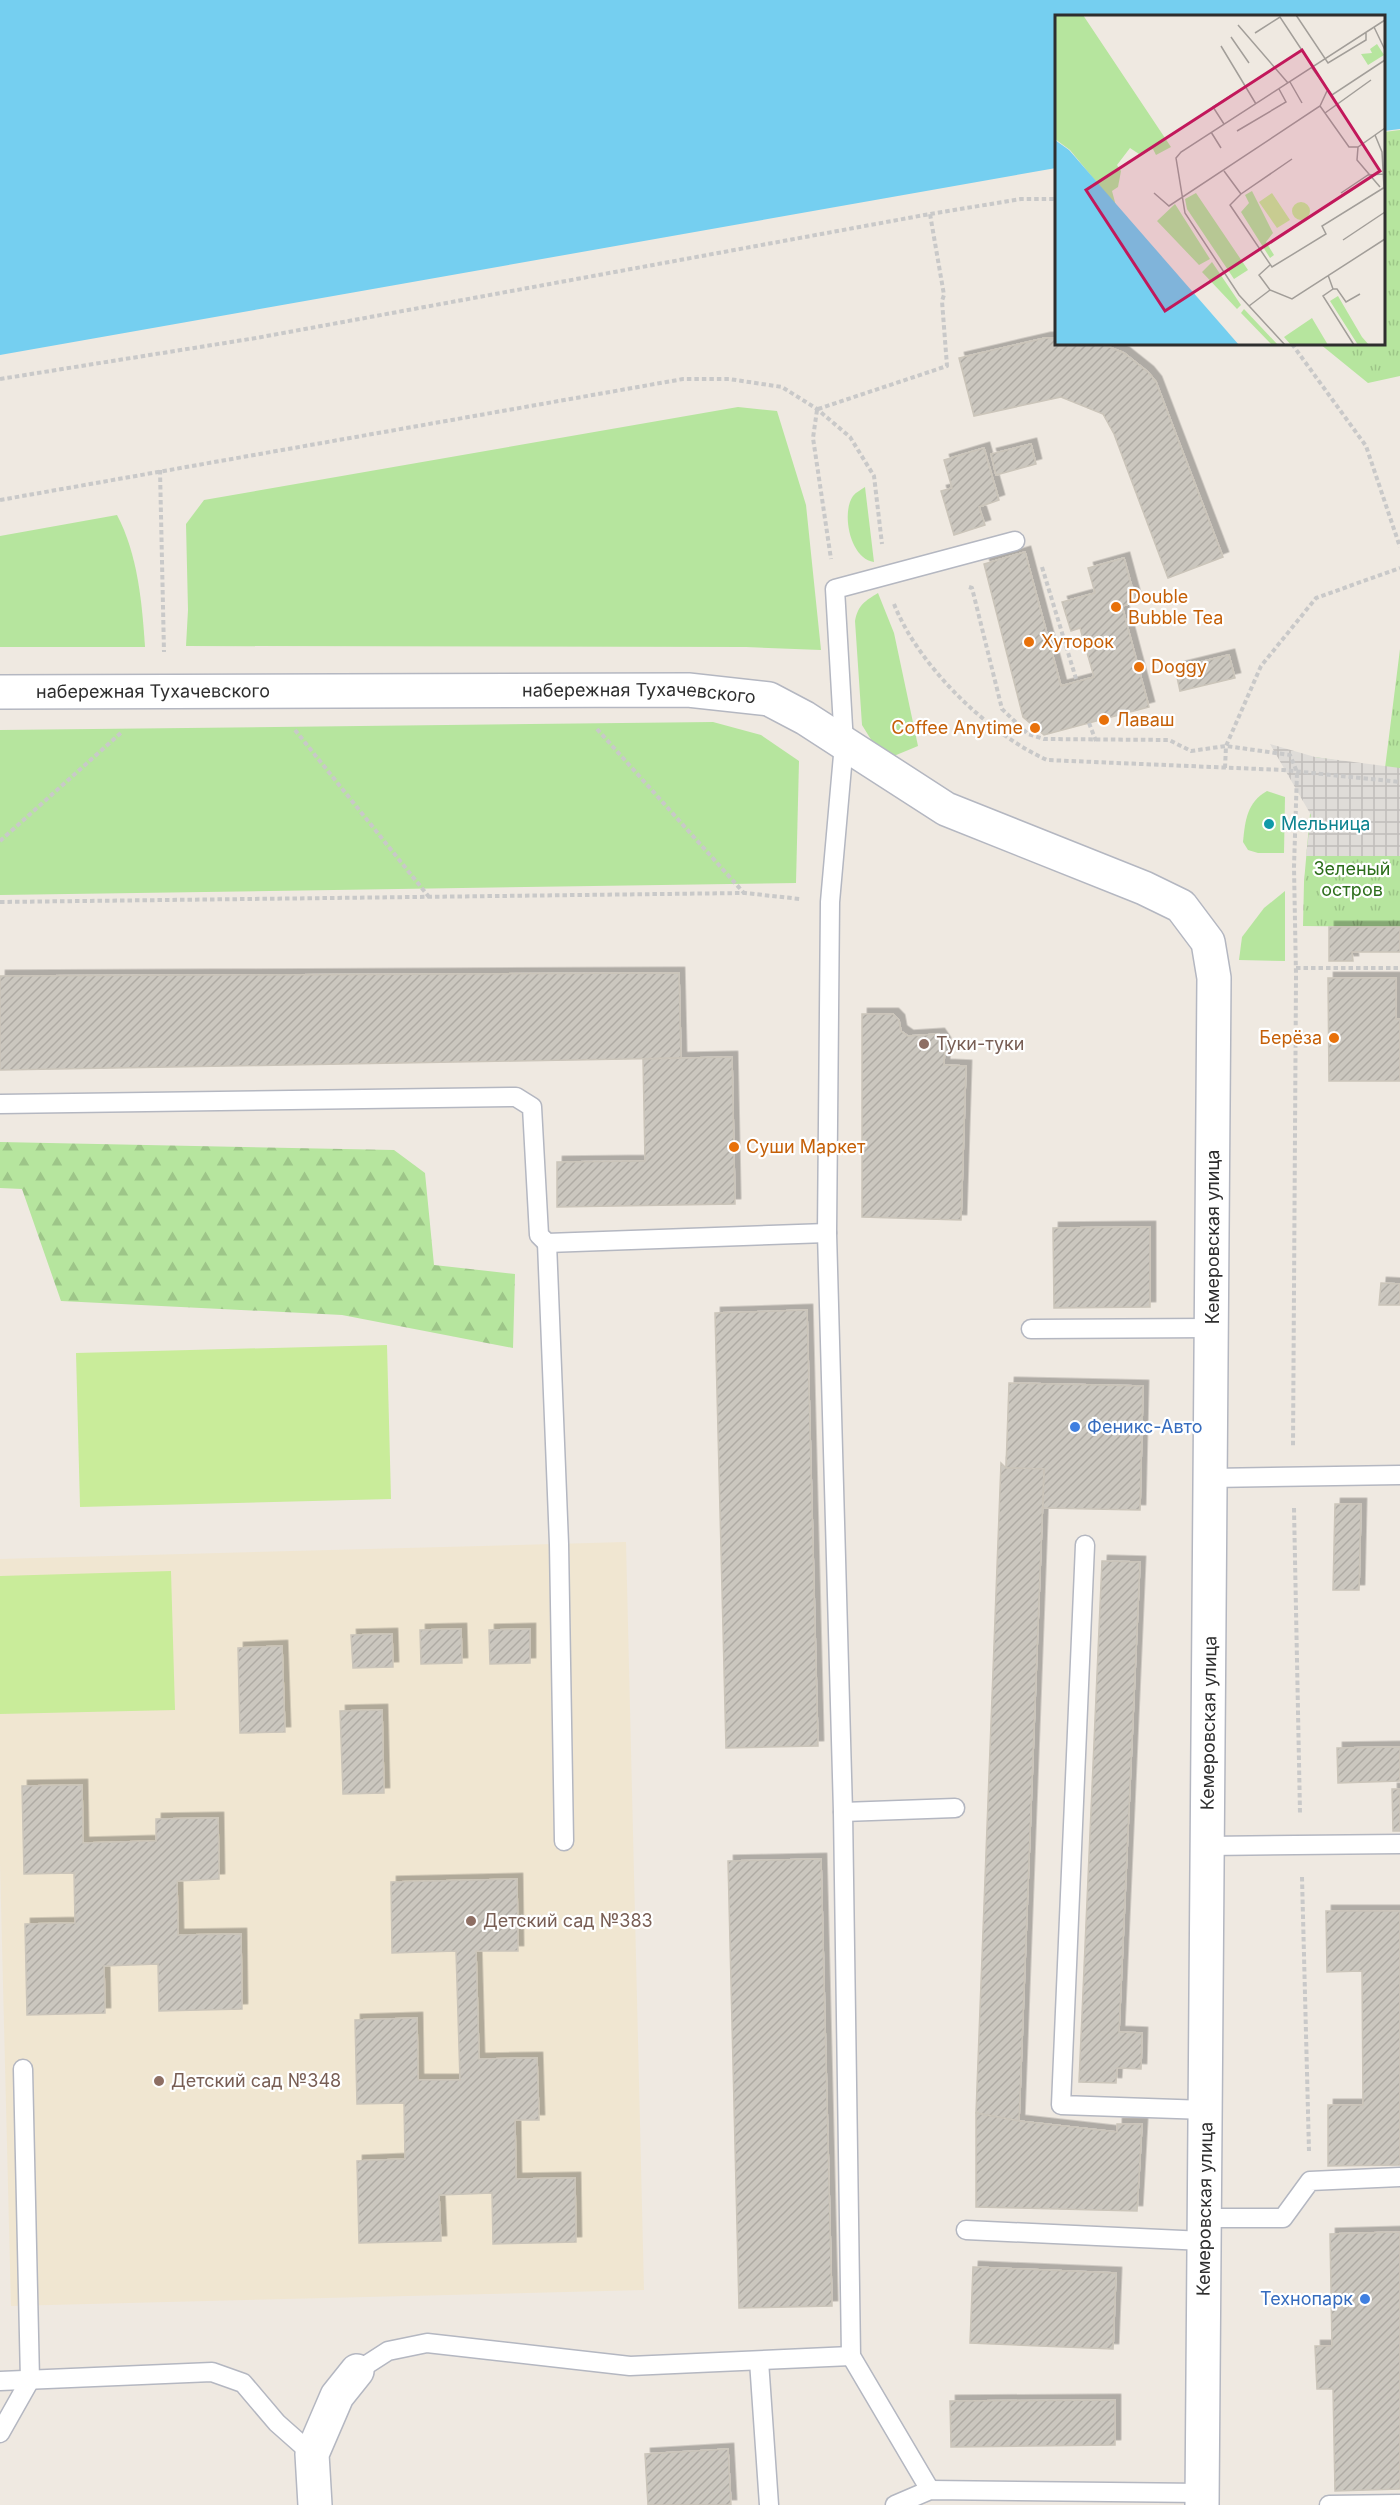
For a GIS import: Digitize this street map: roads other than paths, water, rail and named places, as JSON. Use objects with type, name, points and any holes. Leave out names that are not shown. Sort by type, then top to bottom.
[{"type":"street","name":"набережная Тухачевского","points":[[0,692],[688,690],[769,699],[805,718],[946,809],[1144,888],[1181,906],[1208,942]]},
{"type":"street","name":"Кемеровская улица","points":[[1202,2499],[1214,978],[1208,942]]},
{"type":"street","points":[[315,2505],[312,2454],[337,2396],[357,2371]]},
{"type":"lane","points":[[930,2490],[851,2356],[843,1812],[826,1233],[830,902],[844,744],[835,588],[885,577],[1015,541]]},
{"type":"lane","points":[[0,1104],[516,1097],[532,1107],[539,1235],[547,1243],[559,1544],[564,1841]]},
{"type":"lane","points":[[547,1243],[826,1233]]},
{"type":"lane","points":[[1031,1329],[1212,1328]]},
{"type":"lane","points":[[1211,1478],[1400,1475]]},
{"type":"lane","points":[[1085,1545],[1060,2105],[1206,2110]]},
{"type":"lane","points":[[843,1812],[955,1808]]},
{"type":"lane","points":[[1207,1846],[1400,1844]]},
{"type":"lane","points":[[0,2433],[30,2380],[23,2069]]},
{"type":"lane","points":[[966,2230],[1204,2229],[1283,2218],[1310,2181],[1400,2177]]},
{"type":"lane","points":[[357,2371],[388,2351],[427,2343],[630,2366],[851,2356]]},
{"type":"lane","points":[[759,2361],[769,2505]]},
{"type":"lane","points":[[0,2381],[212,2372],[243,2383],[277,2423],[312,2454]]},
{"type":"lane","points":[[895,2505],[930,2490],[961,2498],[1202,2499]]},
{"type":"lane","points":[[1329,2505],[1400,2504]]},
{"type":"water","points":[[0,0],[1400,0],[1400,129],[1385,131],[1385,15],[1055,15],[1055,168],[0,355]]},
{"type":"place","name":"Double Bubble Tea","points":[[1116,607]]},
{"type":"place","name":"Хуторок","points":[[1029,642]]},
{"type":"place","name":"Doggy","points":[[1139,667]]},
{"type":"place","name":"Лаваш","points":[[1104,720]]},
{"type":"place","name":"Coffee Anytime","points":[[1035,728]]},
{"type":"place","name":"Мельница","points":[[1269,824]]},
{"type":"place","name":"Берёза","points":[[1334,1038]]},
{"type":"place","name":"Туки-туки","points":[[924,1044]]},
{"type":"place","name":"Суши Маркет","points":[[734,1147]]},
{"type":"place","name":"Феникс-Авто","points":[[1075,1427]]},
{"type":"place","name":"Детский сад №383","points":[[471,1921]]},
{"type":"place","name":"Детский сад №348","points":[[159,2081]]},
{"type":"place","name":"Технопарк","points":[[1365,2299]]},
{"type":"park label","name":"Зеленый остров","points":[[1352,879]]}]
